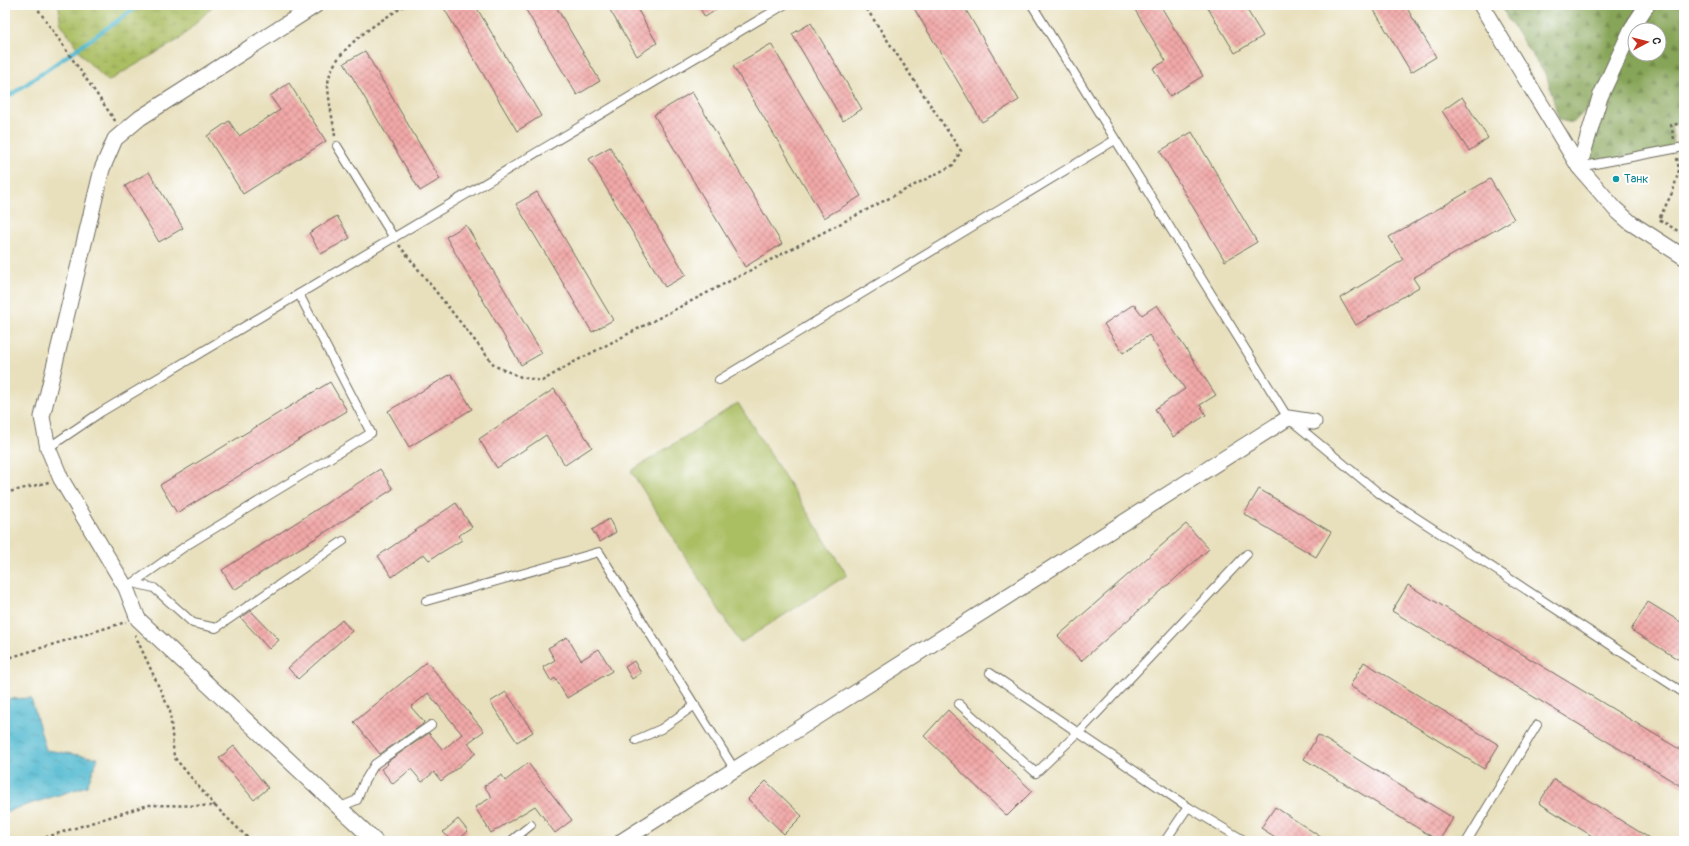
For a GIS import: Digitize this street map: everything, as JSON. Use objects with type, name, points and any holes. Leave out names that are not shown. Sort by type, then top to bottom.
[{"type":"street","points":[[316,5],[140,118],[115,139],[102,170],[42,417],[48,448],[61,479],[130,585],[138,619],[375,841]]},
{"type":"street","points":[[1481,5],[1579,168],[1615,209],[1631,223],[1684,257]]},
{"type":"street","points":[[1579,168],[1600,97],[1632,28],[1648,5]]},
{"type":"street","points":[[622,841],[1288,418],[1314,422]]},
{"type":"lane","points":[[48,448],[101,412],[784,5]]},
{"type":"lane","points":[[1032,5],[1288,418],[1380,494],[1684,693]]},
{"type":"lane","points":[[719,380],[1115,140]]},
{"type":"lane","points":[[337,146],[394,238]]},
{"type":"lane","points":[[1579,168],[1684,147]]},
{"type":"lane","points":[[130,585],[187,546],[371,433],[298,294]]},
{"type":"lane","points":[[130,585],[154,588],[193,623],[216,628],[343,541]]},
{"type":"lane","points":[[426,601],[599,552],[735,770]]},
{"type":"lane","points":[[959,704],[1036,773],[1078,732],[1247,554]]},
{"type":"lane","points":[[990,673],[1188,807],[1244,841]]},
{"type":"lane","points":[[636,740],[661,729],[695,705]]},
{"type":"lane","points":[[1467,841],[1537,724]]},
{"type":"lane","points":[[340,807],[357,800],[364,782],[375,764],[431,725]]},
{"type":"lane","points":[[1165,841],[1188,807]]},
{"type":"lane","points":[[511,841],[531,825]]},
{"type":"path","points":[[34,5],[123,132]]},
{"type":"path","points":[[337,146],[328,86],[332,68],[349,46],[406,5]]},
{"type":"path","points":[[394,238],[495,366],[521,377],[542,381],[582,358],[953,165],[960,150],[864,5]]},
{"type":"path","points":[[1679,170],[1674,191],[1659,219],[1684,235]]},
{"type":"path","points":[[5,493],[61,479]]},
{"type":"path","points":[[5,659],[138,619],[135,636],[170,711],[174,757],[215,806],[251,841]]},
{"type":"path","points":[[34,841],[148,805],[215,806]]},
{"type":"green space","points":[[59,5],[214,5],[180,39],[108,81],[84,58],[60,22]]},
{"type":"green space","points":[[1502,5],[1684,5],[1684,123],[1671,125],[1675,149],[1579,167],[1599,97],[1573,123],[1559,120],[1547,77],[1507,18]]},
{"type":"green space","points":[[738,403],[847,575],[740,643],[631,471]]},
{"type":"water","points":[[31,698],[46,750],[98,758],[87,786],[5,812],[5,699]]},
{"type":"building","points":[[442,5],[475,5],[541,116],[517,131]]},
{"type":"building","points":[[523,5],[555,5],[600,81],[577,95]]},
{"type":"building","points":[[607,5],[635,5],[657,43],[637,56]]},
{"type":"building","points":[[698,5],[724,5],[705,17]]},
{"type":"building","points":[[912,5],[963,5],[1019,100],[982,122]]},
{"type":"building","points":[[1132,5],[1160,5],[1203,76],[1170,96],[1153,68],[1166,61]]},
{"type":"building","points":[[1206,5],[1244,5],[1263,36],[1235,53]]},
{"type":"building","points":[[1371,5],[1405,5],[1436,57],[1411,72]]},
{"type":"building","points":[[811,23],[862,109],[843,121],[792,34]]},
{"type":"building","points":[[771,44],[861,196],[824,218],[733,66]]},
{"type":"building","points":[[365,51],[440,179],[420,191],[344,63]]},
{"type":"building","points":[[289,83],[326,141],[243,194],[207,136],[229,121],[239,136],[280,110],[270,96]]},
{"type":"building","points":[[692,92],[782,244],[745,267],[654,115]]},
{"type":"building","points":[[1462,97],[1488,138],[1469,151],[1442,111]]},
{"type":"building","points":[[1192,132],[1257,242],[1225,261],[1160,151]]},
{"type":"building","points":[[610,147],[686,275],[665,287],[589,159]]},
{"type":"building","points":[[149,172],[183,228],[159,242],[125,186]]},
{"type":"building","points":[[1490,179],[1514,219],[1413,278],[1419,287],[1356,325],[1340,298],[1403,260],[1389,237]]},
{"type":"building","points":[[537,192],[613,320],[592,332],[516,204]]},
{"type":"building","points":[[337,216],[350,238],[321,254],[309,233]]},
{"type":"building","points":[[466,225],[542,353],[521,365],[446,237]]},
{"type":"building","points":[[1134,304],[1142,315],[1157,305],[1216,395],[1200,405],[1206,415],[1173,437],[1155,409],[1185,389],[1149,335],[1123,353],[1104,324]]},
{"type":"building","points":[[451,374],[472,409],[409,447],[388,411]]},
{"type":"building","points":[[330,382],[347,411],[177,513],[160,485]]},
{"type":"building","points":[[554,389],[592,447],[565,465],[546,435],[497,468],[479,439]]},
{"type":"building","points":[[380,469],[393,489],[234,590],[222,570]]},
{"type":"building","points":[[1259,489],[1331,532],[1316,557],[1244,514]]},
{"type":"building","points":[[456,503],[472,527],[458,536],[462,540],[429,560],[424,554],[392,577],[378,556]]},
{"type":"building","points":[[609,519],[616,532],[600,542],[592,530]]},
{"type":"building","points":[[1186,524],[1209,549],[1081,661],[1058,636]]},
{"type":"building","points":[[1408,585],[1684,752],[1684,788],[1392,611]]},
{"type":"building","points":[[1648,602],[1684,624],[1684,663],[1631,630]]},
{"type":"building","points":[[251,611],[279,640],[269,649],[241,618]]},
{"type":"building","points":[[342,620],[352,631],[298,679],[288,668]]},
{"type":"building","points":[[567,637],[581,660],[599,649],[612,671],[567,698],[555,678],[551,681],[543,667],[555,660],[548,648]]},
{"type":"building","points":[[634,661],[641,673],[632,679],[625,667]]},
{"type":"building","points":[[427,662],[484,731],[468,743],[476,753],[441,781],[434,772],[422,782],[411,769],[393,784],[381,769],[388,764],[387,762],[429,733],[443,750],[462,734],[428,693],[411,707],[424,722],[422,725],[380,754],[354,722]]},
{"type":"building","points":[[1364,662],[1499,745],[1484,769],[1350,686]]},
{"type":"building","points":[[506,692],[533,732],[517,742],[490,702]]},
{"type":"building","points":[[948,710],[1032,791],[1007,816],[924,736]]},
{"type":"building","points":[[1318,735],[1453,818],[1439,841],[1304,759]]},
{"type":"building","points":[[234,746],[268,788],[254,800],[219,758]]},
{"type":"building","points":[[528,763],[572,820],[555,833],[535,806],[491,833],[475,807],[492,797],[484,786],[502,775],[505,781]]},
{"type":"building","points":[[1554,779],[1654,841],[1600,841],[1539,803]]},
{"type":"building","points":[[766,781],[802,816],[784,834],[748,799]]},
{"type":"building","points":[[1275,807],[1327,841],[1281,841],[1261,828]]},
{"type":"building","points":[[458,819],[468,831],[457,841],[452,841],[443,832]]},
{"type":"waterway","points":[[5,99],[140,5]]},
{"type":"place","name":"Танк","points":[[1616,179]]}]
